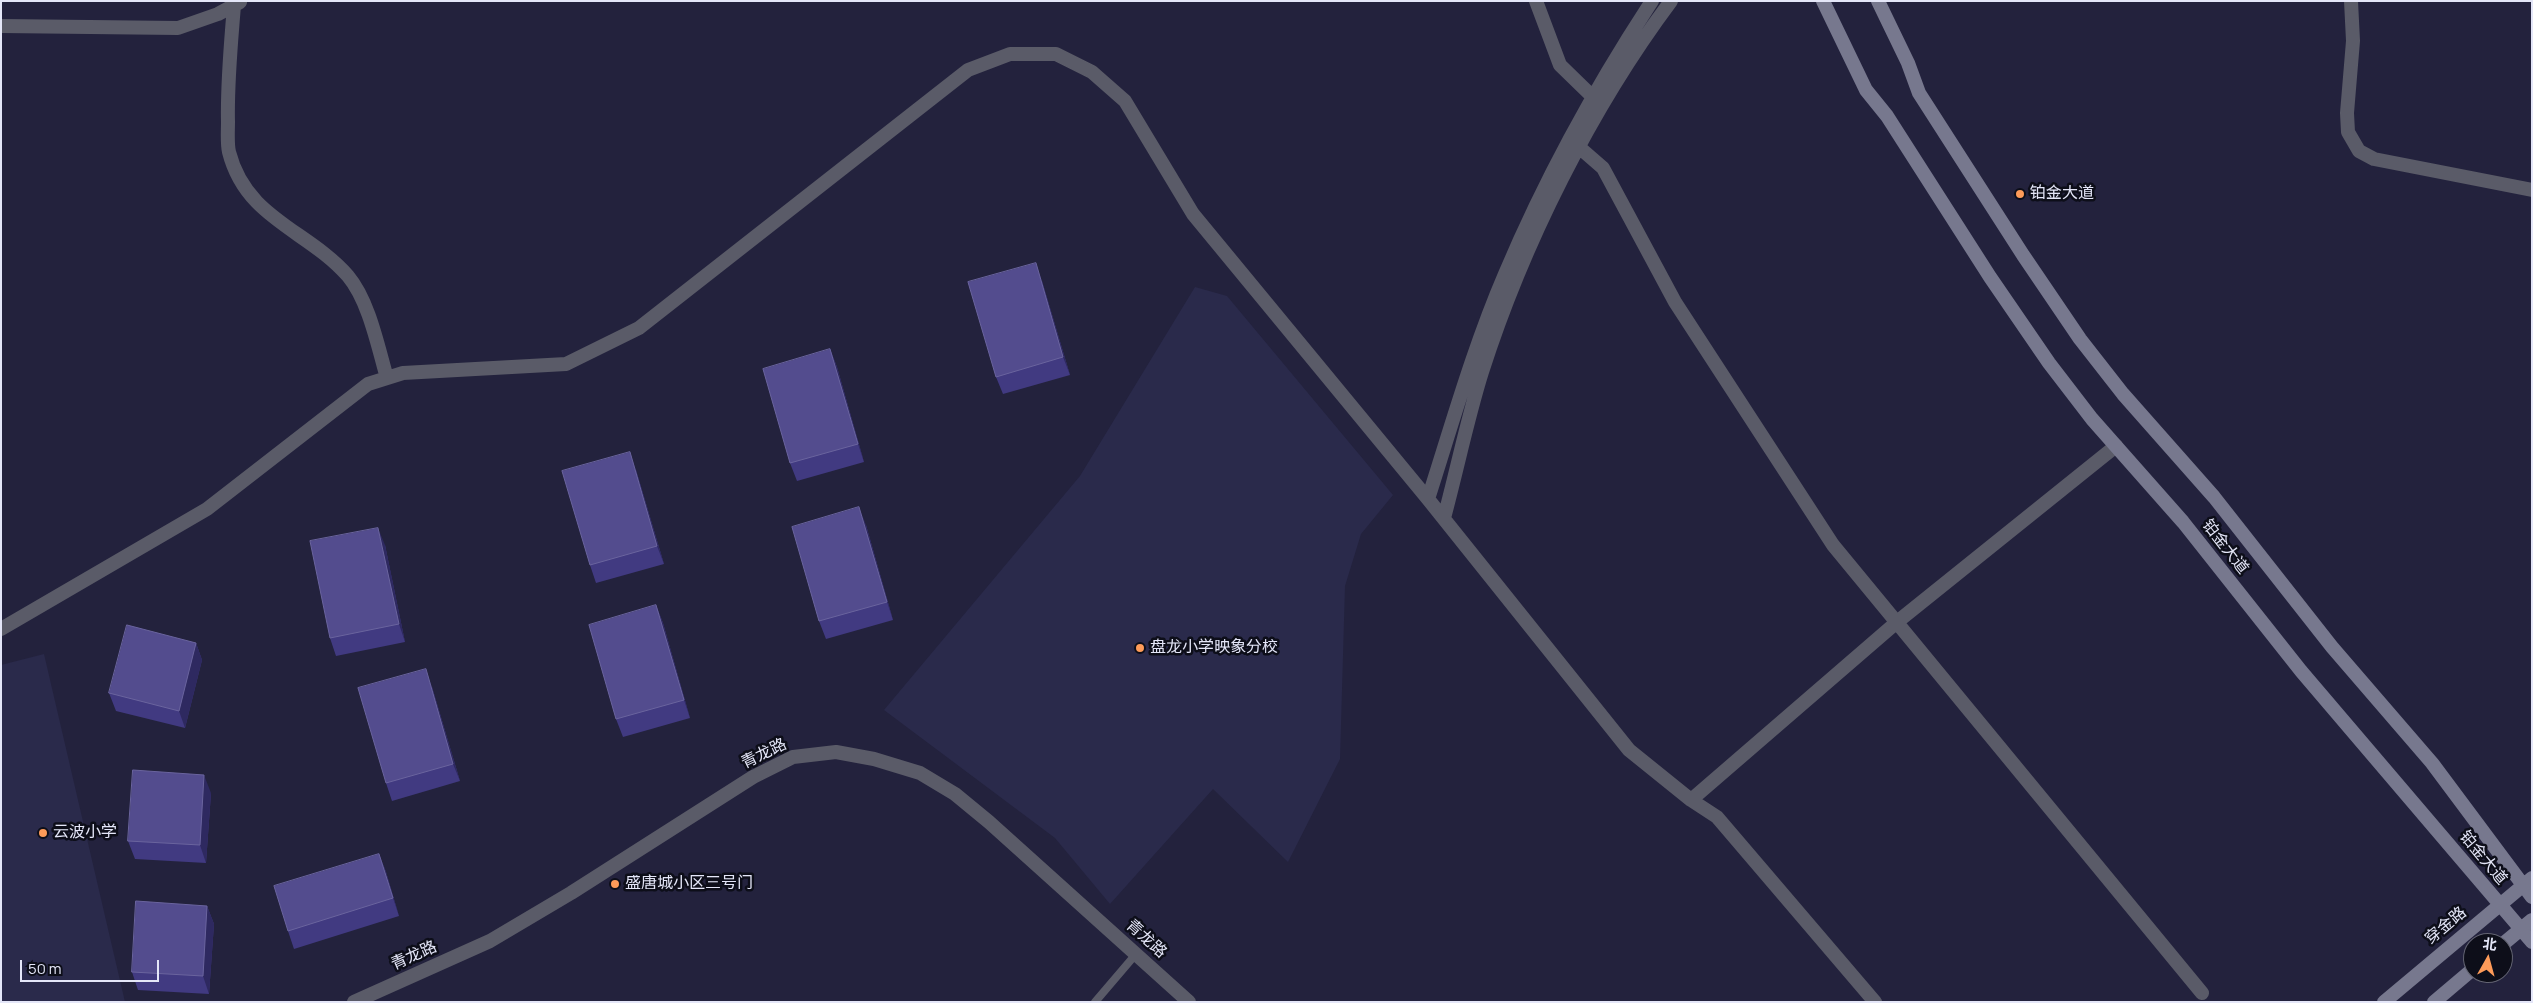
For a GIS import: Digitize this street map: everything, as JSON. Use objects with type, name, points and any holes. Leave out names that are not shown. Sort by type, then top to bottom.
[{"type":"main road","name":"铂金大道","points":[[1823,1],[1866,90],[1887,116],[1990,277],[2048,362],[2116,446],[2184,522],[2301,672],[2532,942]]},
{"type":"main road","name":"铂金大道","points":[[1878,1],[1908,63],[1919,93],[2023,256],[2080,340],[2123,394],[2214,497],[2332,647],[2432,763],[2527,882],[2532,897]]},
{"type":"main road","name":"穿金路","points":[[2384,1002],[2527,882]]},
{"type":"main road","points":[[2513,935],[2532,920]]},
{"type":"main road","points":[[2434,1002],[2463,977]]},
{"type":"street","points":[[1536,1],[1560,65],[1597,101]]},
{"type":"street","points":[[1428,499],[1470,370],[1505,275],[1542,194],[1597,101],[1652,1]]},
{"type":"street","points":[[1444,518],[1482,372],[1517,278],[1580,148],[1597,101],[1671,1]]},
{"type":"street","points":[[2351,1],[2353,41],[2347,113],[2348,132],[2359,150],[2374,159],[2532,190]]},
{"type":"street","points":[[1,26],[178,28],[218,14],[238,3]]},
{"type":"street","points":[[238,3],[227,89],[229,152],[244,187],[272,218],[324,254],[348,277],[366,310],[387,378]]},
{"type":"street","points":[[1,629],[207,509],[368,384],[403,373],[566,364],[639,328],[968,70],[1010,54],[1056,54],[1092,72],[1125,101],[1193,214],[1444,518],[1629,750],[1691,800],[1717,817],[1875,1002]]},
{"type":"street","points":[[1580,148],[1603,168],[1675,302],[1833,545],[2202,993]]},
{"type":"street","points":[[1691,800],[1897,622],[2116,446]]},
{"type":"street","name":"青龙路","points":[[354,1002],[490,941],[571,893],[753,777],[793,757],[836,752],[874,759],[920,773],[955,794],[1189,1002]]},
{"type":"lane","points":[[1095,1002],[1136,954]]},
{"type":"shaded area","name":"盘龙小学映象分校","points":[[1195,287],[1227,296],[1393,495],[1361,534],[1345,586],[1340,759],[1288,862],[1213,789],[1110,904],[1055,838],[884,710],[1080,476]]},
{"type":"shaded area","name":"云波小学","points":[[44,654],[125,1002],[1,1002],[1,665]]},
{"type":"building","points":[[1036,263],[1063,357],[996,377],[968,282]]},
{"type":"building","points":[[830,349],[858,444],[790,463],[763,369]]},
{"type":"building","points":[[630,452],[657,546],[590,565],[562,471]]},
{"type":"building","points":[[859,507],[887,602],[819,621],[792,527]]},
{"type":"building","points":[[378,528],[399,624],[330,638],[310,541]]},
{"type":"building","points":[[656,605],[684,700],[616,719],[589,625]]},
{"type":"building","points":[[127,625],[196,643],[179,711],[109,693]]},
{"type":"building","points":[[426,669],[453,764],[386,783],[358,688]]},
{"type":"building","points":[[133,770],[204,775],[200,845],[128,841]]},
{"type":"building","points":[[379,854],[393,898],[288,931],[274,886]]},
{"type":"building","points":[[136,901],[207,906],[203,976],[132,972]]},
{"type":"place","name":"铂金大道","points":[[2020,194]]},
{"type":"place","name":"盘龙小学映象分校","points":[[1140,648]]},
{"type":"place","name":"云波小学","points":[[43,833]]},
{"type":"place","name":"盛唐城小区三号门","points":[[615,884]]}]
